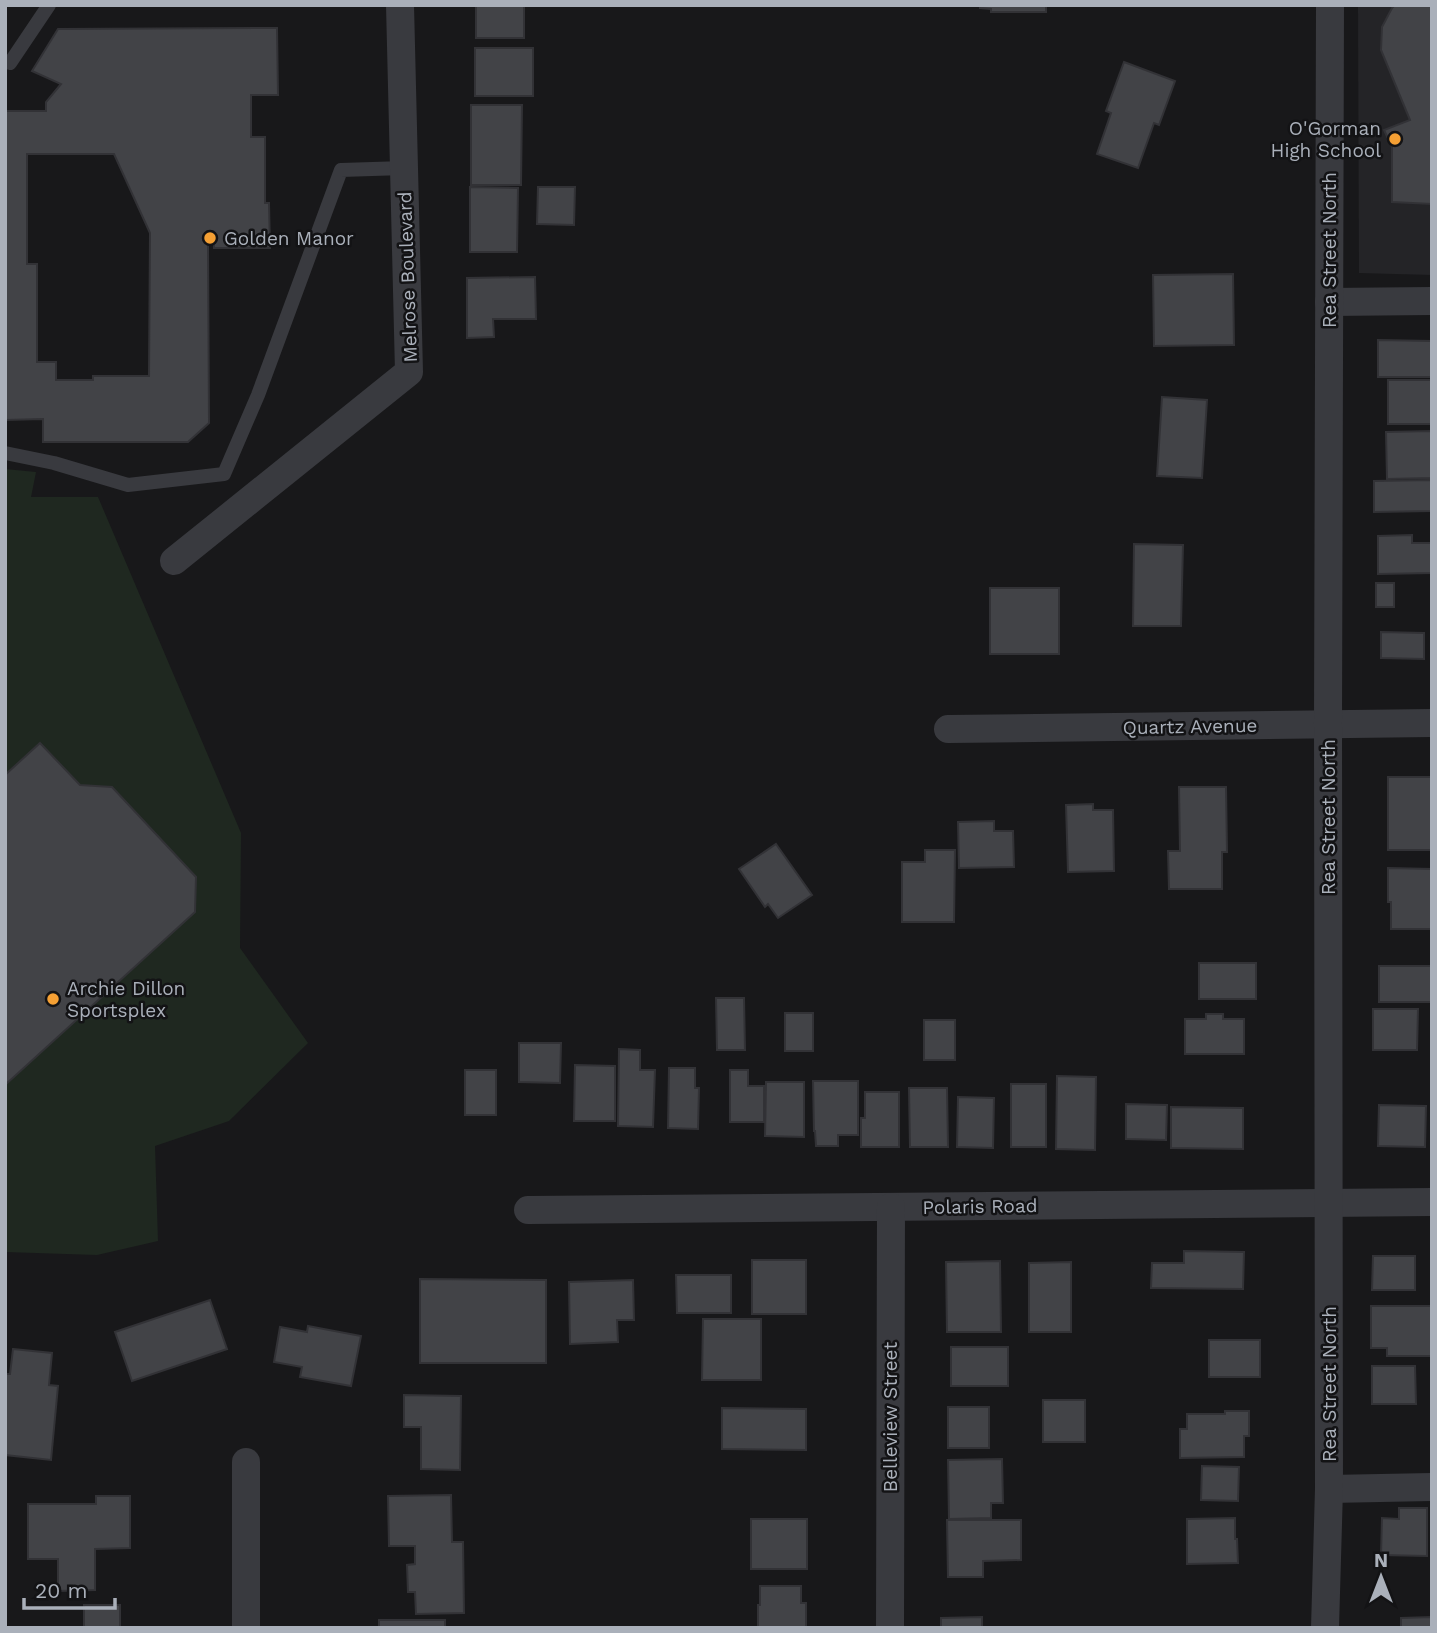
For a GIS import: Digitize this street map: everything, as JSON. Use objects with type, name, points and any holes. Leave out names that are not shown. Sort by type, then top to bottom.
[{"type":"street","name":"Melrose Boulevard","points":[[174,561],[409,372],[400,5]]},
{"type":"street","name":"Rea Street North","points":[[1325,1628],[1329,1489],[1330,5]]},
{"type":"street","points":[[1329,302],[1432,301]]},
{"type":"street","name":"Quartz Avenue","points":[[948,729],[1432,723]]},
{"type":"street","name":"Polaris Road","points":[[528,1210],[1432,1202]]},
{"type":"street","name":"Belleview Street","points":[[890,1628],[891,1207]]},
{"type":"street","points":[[246,1462],[246,1628]]},
{"type":"street","points":[[1329,1489],[1432,1487]]},
{"type":"lane","points":[[5,62],[10,64],[48,5]]},
{"type":"lane","points":[[5,453],[54,463],[128,485],[223,474],[258,395],[341,170],[404,168]]},
{"type":"shaded area","name":"O'Gorman High School","points":[[1358,5],[1432,5],[1432,275],[1359,273]]},
{"type":"shaded area","points":[[5,469],[36,472],[31,497],[98,497],[241,833],[240,948],[308,1043],[229,1121],[155,1146],[158,1241],[97,1255],[5,1252]]},
{"type":"building","points":[[476,5],[524,5],[524,38],[476,38]]},
{"type":"building","points":[[980,5],[1046,5],[1046,12],[991,12],[991,9],[980,8]]},
{"type":"building","name":"O'Gorman High School","points":[[1395,5],[1432,5],[1432,204],[1392,202],[1392,147],[1384,130],[1410,120],[1381,50],[1382,27]]},
{"type":"building","name":"Golden Manor","points":[[277,28],[278,95],[251,95],[251,137],[265,137],[265,203],[269,203],[270,248],[214,248],[214,243],[208,243],[209,423],[188,442],[43,442],[43,419],[5,420],[5,111],[46,111],[46,102],[61,84],[32,71],[58,29]],"holes":[[[27,154],[114,154],[150,233],[149,376],[93,376],[93,380],[56,380],[56,362],[37,362],[37,264],[27,264]]]},
{"type":"building","points":[[475,48],[533,48],[533,96],[475,96]]},
{"type":"building","points":[[1124,62],[1175,81],[1159,125],[1154,123],[1138,168],[1097,154],[1111,113],[1106,111]]},
{"type":"building","points":[[471,105],[522,105],[521,185],[471,185]]},
{"type":"building","points":[[470,187],[518,188],[517,252],[470,252]]},
{"type":"building","points":[[538,187],[575,187],[574,225],[537,224]]},
{"type":"building","points":[[1233,274],[1234,345],[1154,346],[1153,275]]},
{"type":"building","points":[[535,277],[536,319],[493,319],[494,337],[467,338],[467,278]]},
{"type":"building","points":[[1378,340],[1431,341],[1432,377],[1378,377]]},
{"type":"building","points":[[1388,380],[1432,380],[1432,424],[1388,424]]},
{"type":"building","points":[[1162,397],[1207,400],[1202,478],[1157,476]]},
{"type":"building","points":[[1432,431],[1432,478],[1387,479],[1386,432]]},
{"type":"building","points":[[1431,480],[1431,511],[1374,512],[1374,481]]},
{"type":"building","points":[[1412,535],[1412,543],[1432,543],[1432,573],[1378,574],[1378,536]]},
{"type":"building","points":[[1134,544],[1183,545],[1181,626],[1133,626]]},
{"type":"building","points":[[1376,583],[1394,583],[1394,607],[1376,607]]},
{"type":"building","points":[[990,588],[1059,588],[1059,654],[990,654]]},
{"type":"building","points":[[1381,632],[1424,633],[1424,659],[1381,658]]},
{"type":"building","name":"Archie Dillon Sportsplex","points":[[40,743],[80,785],[112,787],[196,877],[195,912],[5,1085],[5,775]]},
{"type":"building","points":[[1388,777],[1432,777],[1432,850],[1388,850]]},
{"type":"building","points":[[1179,787],[1226,787],[1227,852],[1222,852],[1222,889],[1169,889],[1168,851],[1180,851]]},
{"type":"building","points":[[1093,804],[1093,810],[1113,810],[1114,871],[1068,872],[1066,805]]},
{"type":"building","points":[[994,821],[994,831],[1013,831],[1014,867],[959,868],[958,822]]},
{"type":"building","points":[[776,844],[812,895],[778,918],[768,904],[765,907],[739,869]]},
{"type":"building","points":[[925,850],[955,850],[954,922],[902,922],[902,862],[925,862]]},
{"type":"building","points":[[1388,868],[1432,869],[1432,929],[1391,929]]},
{"type":"building","points":[[1199,963],[1256,963],[1256,999],[1199,999]]},
{"type":"building","points":[[1379,966],[1432,966],[1432,1002],[1379,1002]]},
{"type":"building","points":[[716,998],[744,998],[745,1050],[717,1050]]},
{"type":"building","points":[[1373,1009],[1418,1009],[1417,1050],[1373,1050]]},
{"type":"building","points":[[785,1013],[813,1013],[813,1051],[785,1051]]},
{"type":"building","points":[[1206,1014],[1223,1014],[1223,1019],[1244,1019],[1244,1054],[1185,1054],[1185,1019],[1206,1019]]},
{"type":"building","points":[[924,1020],[955,1020],[955,1060],[924,1060]]},
{"type":"building","points":[[519,1043],[561,1043],[560,1083],[519,1082]]},
{"type":"building","points":[[619,1049],[640,1050],[640,1070],[655,1070],[653,1127],[618,1126]]},
{"type":"building","points":[[575,1065],[615,1066],[615,1121],[574,1121]]},
{"type":"building","points":[[669,1068],[695,1068],[695,1088],[699,1088],[698,1129],[668,1128]]},
{"type":"building","points":[[465,1070],[496,1070],[496,1115],[465,1115]]},
{"type":"building","points":[[730,1070],[748,1070],[748,1086],[764,1086],[764,1122],[730,1122]]},
{"type":"building","points":[[1057,1076],[1096,1077],[1095,1150],[1056,1149]]},
{"type":"building","points":[[813,1081],[858,1081],[858,1135],[838,1135],[838,1146],[816,1146]]},
{"type":"building","points":[[766,1082],[804,1082],[804,1137],[765,1136]]},
{"type":"building","points":[[1011,1084],[1046,1084],[1046,1147],[1011,1147]]},
{"type":"building","points":[[909,1088],[947,1088],[948,1147],[910,1147]]},
{"type":"building","points":[[865,1092],[899,1092],[899,1147],[861,1147],[861,1118],[865,1118]]},
{"type":"building","points":[[958,1097],[994,1098],[993,1148],[957,1147]]},
{"type":"building","points":[[1126,1104],[1167,1105],[1166,1140],[1126,1139]]},
{"type":"building","points":[[1379,1105],[1426,1106],[1425,1147],[1378,1146]]},
{"type":"building","points":[[1171,1107],[1243,1108],[1243,1149],[1171,1148]]},
{"type":"building","points":[[1184,1251],[1244,1252],[1243,1289],[1151,1288],[1152,1263],[1184,1263]]},
{"type":"building","points":[[1373,1256],[1415,1256],[1415,1290],[1372,1290]]},
{"type":"building","points":[[752,1260],[806,1260],[806,1314],[752,1314]]},
{"type":"building","points":[[1000,1261],[1001,1332],[947,1332],[946,1262]]},
{"type":"building","points":[[1071,1262],[1071,1332],[1029,1332],[1029,1263]]},
{"type":"building","points":[[676,1275],[731,1275],[731,1313],[677,1313]]},
{"type":"building","points":[[420,1279],[546,1280],[546,1363],[420,1363]]},
{"type":"building","points":[[633,1280],[634,1320],[617,1320],[618,1342],[570,1344],[569,1282]]},
{"type":"building","points":[[210,1300],[227,1349],[132,1381],[115,1332]]},
{"type":"building","points":[[1371,1306],[1432,1306],[1432,1356],[1387,1356],[1387,1348],[1371,1348]]},
{"type":"building","points":[[703,1319],[761,1319],[761,1380],[702,1380]]},
{"type":"building","points":[[308,1326],[361,1336],[351,1386],[300,1377],[302,1367],[274,1362],[280,1327],[307,1332]]},
{"type":"building","points":[[1209,1340],[1260,1340],[1260,1377],[1209,1377]]},
{"type":"building","points":[[951,1347],[1008,1347],[1008,1386],[951,1386]]},
{"type":"building","points":[[13,1349],[52,1353],[49,1385],[58,1386],[51,1460],[5,1455],[5,1374],[10,1374]]},
{"type":"building","points":[[1372,1366],[1415,1366],[1416,1404],[1372,1404]]},
{"type":"building","points":[[404,1395],[461,1396],[460,1470],[421,1469],[421,1427],[404,1427]]},
{"type":"building","points":[[1043,1400],[1085,1400],[1085,1442],[1043,1442]]},
{"type":"building","points":[[948,1407],[989,1407],[989,1448],[948,1448]]},
{"type":"building","points":[[722,1408],[806,1409],[806,1450],[722,1449]]},
{"type":"building","points":[[1225,1411],[1249,1411],[1249,1436],[1244,1436],[1244,1457],[1180,1458],[1180,1429],[1187,1429],[1187,1414],[1225,1414]]},
{"type":"building","points":[[1002,1459],[1003,1503],[991,1503],[991,1518],[949,1519],[948,1460]]},
{"type":"building","points":[[1202,1466],[1239,1467],[1238,1501],[1201,1500]]},
{"type":"building","points":[[451,1495],[452,1542],[463,1542],[464,1613],[416,1614],[415,1592],[408,1592],[407,1565],[415,1564],[415,1546],[389,1546],[388,1496]]},
{"type":"building","points":[[96,1496],[130,1496],[130,1548],[95,1549],[95,1590],[58,1591],[58,1559],[28,1559],[28,1504],[96,1504]]},
{"type":"building","points":[[1399,1508],[1427,1508],[1427,1556],[1381,1555],[1382,1518],[1399,1519]]},
{"type":"building","points":[[1235,1518],[1238,1563],[1187,1564],[1187,1519]]},
{"type":"building","points":[[751,1519],[807,1519],[807,1569],[751,1569]]},
{"type":"building","points":[[947,1520],[1021,1520],[1021,1560],[983,1561],[983,1577],[948,1577]]},
{"type":"building","points":[[760,1586],[801,1586],[801,1603],[806,1603],[806,1628],[758,1628]]},
{"type":"building","points":[[84,1605],[120,1605],[120,1628],[84,1628]]},
{"type":"building","points":[[982,1617],[982,1628],[941,1628],[941,1618]]},
{"type":"building","points":[[1432,1617],[1432,1628],[1401,1628],[1401,1618]]},
{"type":"building","points":[[379,1620],[445,1620],[445,1628],[379,1628]]},
{"type":"place","name":"O'Gorman High School","points":[[1395,139]]},
{"type":"place","name":"Golden Manor","points":[[210,238]]},
{"type":"place","name":"Archie Dillon Sportsplex","points":[[53,999]]}]
